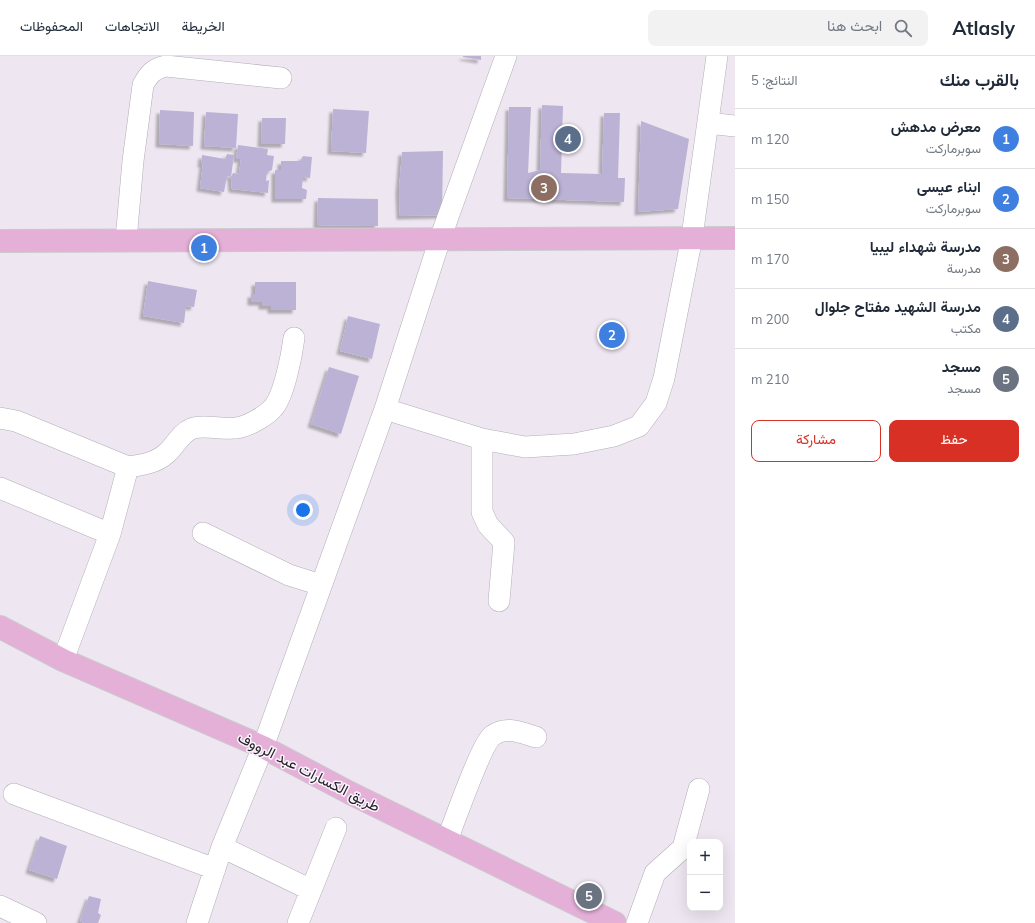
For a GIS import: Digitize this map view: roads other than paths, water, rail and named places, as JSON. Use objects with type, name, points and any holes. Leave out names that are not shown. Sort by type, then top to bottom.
[{"type":"main road","points":[[0,241],[735,238]]},
{"type":"main road","name":"طريق الكسارات عبد الرووف","points":[[0,627],[63,660],[263,747],[615,923]]},
{"type":"street","points":[[197,923],[222,847],[263,747],[385,409],[440,239],[506,56]]},
{"type":"street","points":[[385,409],[482,439],[525,447],[574,444],[614,436],[639,426],[656,403],[664,378],[692,237],[717,56]]},
{"type":"street","points":[[126,240],[132,161],[143,85],[149,75],[156,68],[166,66],[280,78]]},
{"type":"street","points":[[708,124],[735,126]]},
{"type":"street","points":[[0,418],[16,421],[128,467],[149,464],[167,453],[185,433],[191,429],[236,428],[249,425],[274,408],[281,393],[292,355],[294,338]]},
{"type":"street","points":[[482,439],[482,512],[488,525],[504,542],[499,601]]},
{"type":"street","points":[[63,660],[110,534],[128,467]]},
{"type":"street","points":[[0,488],[110,534]]},
{"type":"street","points":[[203,533],[289,575],[321,585]]},
{"type":"street","points":[[447,840],[482,753],[492,736],[512,729],[536,737]]},
{"type":"street","points":[[637,923],[656,873],[683,848],[699,789]]},
{"type":"street","points":[[14,794],[215,869]]},
{"type":"street","points":[[298,923],[336,828]]},
{"type":"street","points":[[222,847],[311,890]]},
{"type":"street","points":[[0,906],[36,923]]},
{"type":"place","name":"مدرسة الشهيد مفتاح جلوال","points":[[568,139]]},
{"type":"place","name":"مدرسة شهداء ليبيا","points":[[544,188]]},
{"type":"place","name":"معرض مدهش","points":[[204,248]]},
{"type":"place","name":"ابناء عيسى","points":[[612,335]]},
{"type":"place","name":"مسجد","points":[[589,896]]}]
